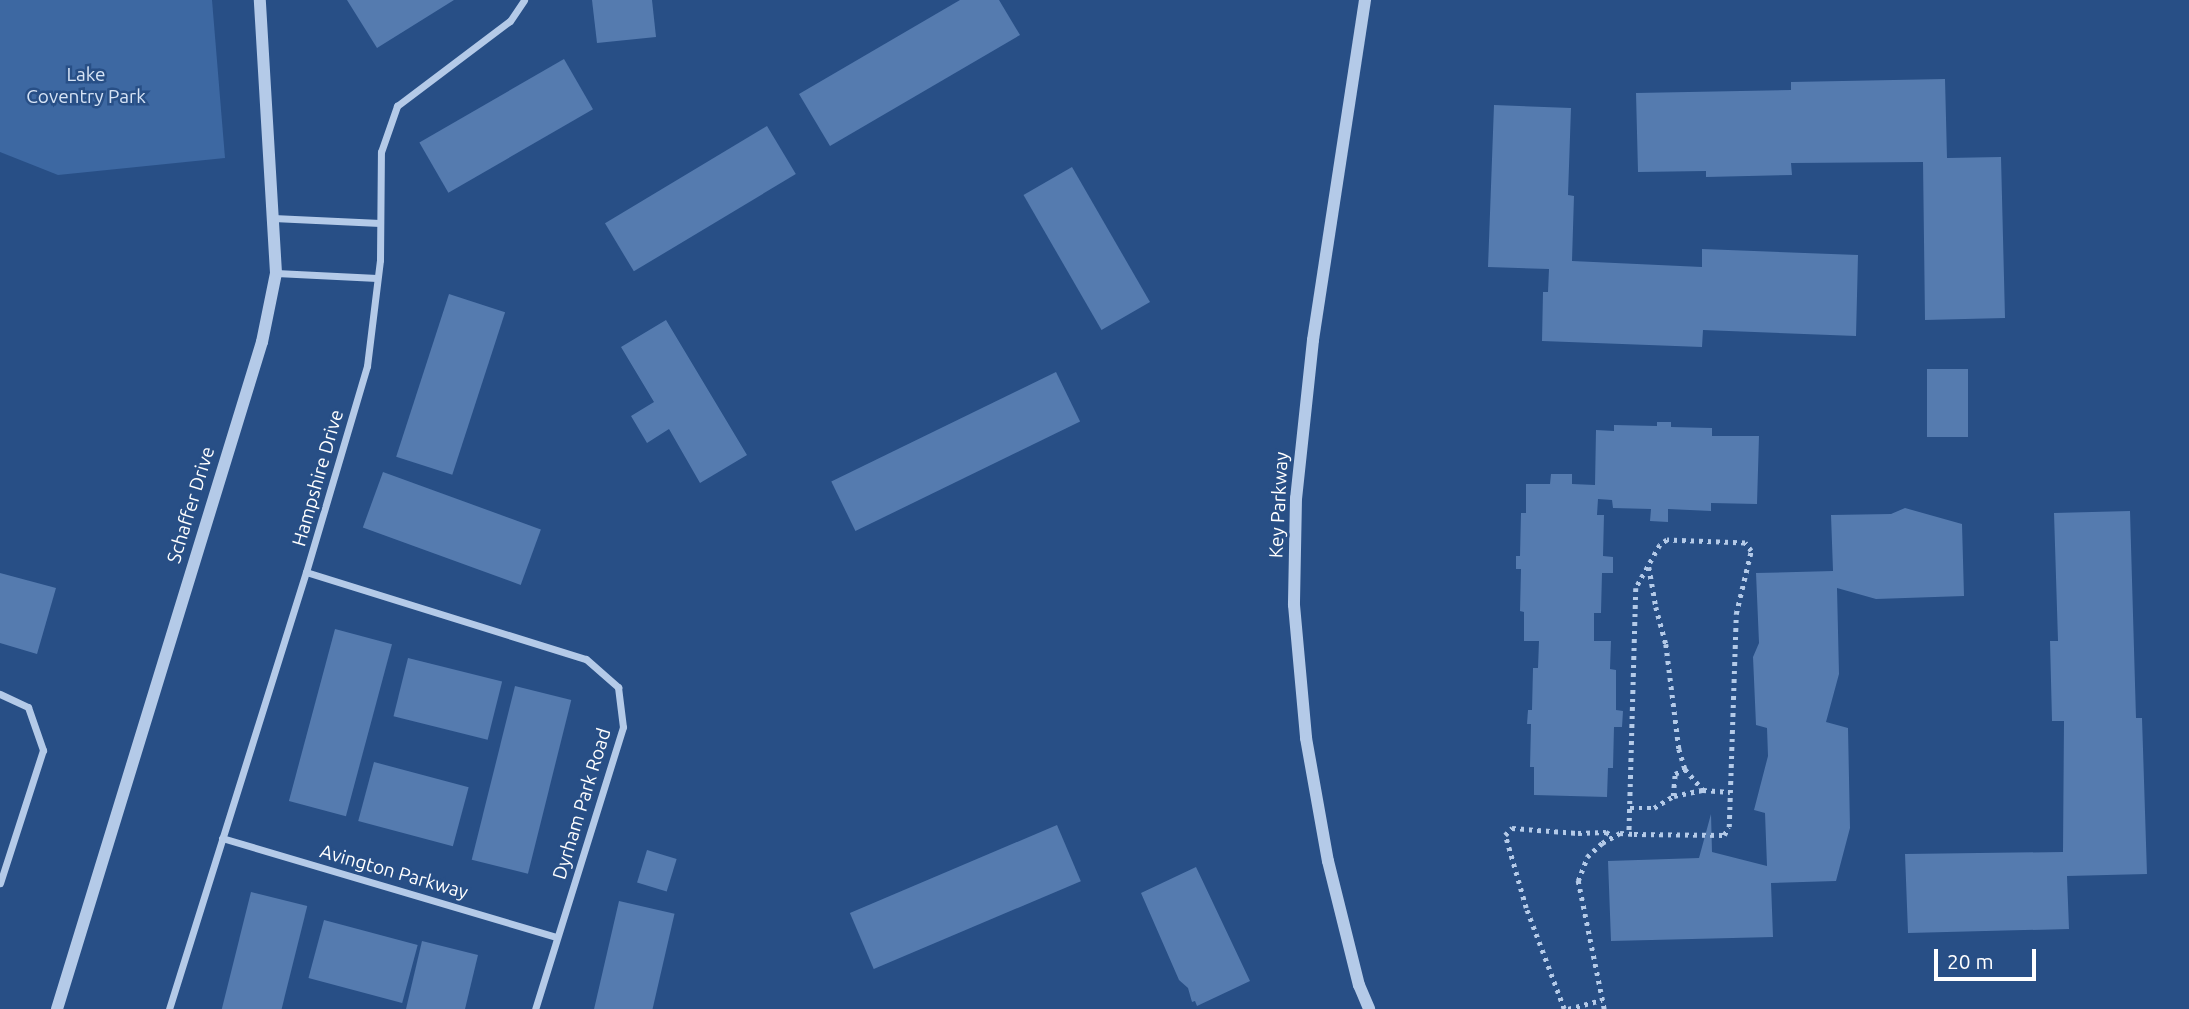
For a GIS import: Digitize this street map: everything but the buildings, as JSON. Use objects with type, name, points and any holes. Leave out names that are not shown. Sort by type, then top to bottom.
[{"type":"street","name":"Schaffer Drive","points":[[57,1009],[262,342],[276,273],[260,0]]},
{"type":"street","name":"Hampshire Drive","points":[[169,1009],[306,572],[367,366],[377,278],[380,152],[397,106],[510,21],[524,0]]},
{"type":"street","name":"Key Parkway","points":[[1365,0],[1313,340],[1296,498],[1294,605],[1306,738],[1328,861],[1359,985],[1368,1009]]},
{"type":"street","points":[[273,218],[380,223]]},
{"type":"street","points":[[276,273],[377,278]]},
{"type":"street","name":"Dyrham Park Road","points":[[306,572],[586,659],[618,687],[623,727],[535,1009]]},
{"type":"street","points":[[0,694],[28,708],[43,750],[0,883]]},
{"type":"street","name":"Avington Parkway","points":[[222,838],[557,937]]},
{"type":"path","points":[[1604,1009],[1578,881],[1587,857],[1614,836],[1724,835],[1729,827],[1736,614],[1751,551],[1745,543],[1667,540],[1660,545],[1636,588],[1629,834]]},
{"type":"path","points":[[1649,566],[1666,644],[1678,749],[1685,769],[1703,790]]},
{"type":"path","points":[[1673,796],[1675,774],[1685,769]]},
{"type":"path","points":[[1629,808],[1654,808],[1673,796],[1703,790],[1730,792]]},
{"type":"path","points":[[1602,1000],[1566,1009],[1526,908],[1505,835],[1512,828],[1606,832],[1614,836]]},
{"type":"green space","name":"Lake Coventry Park","points":[[0,0],[212,0],[225,158],[58,175],[0,152]]}]
